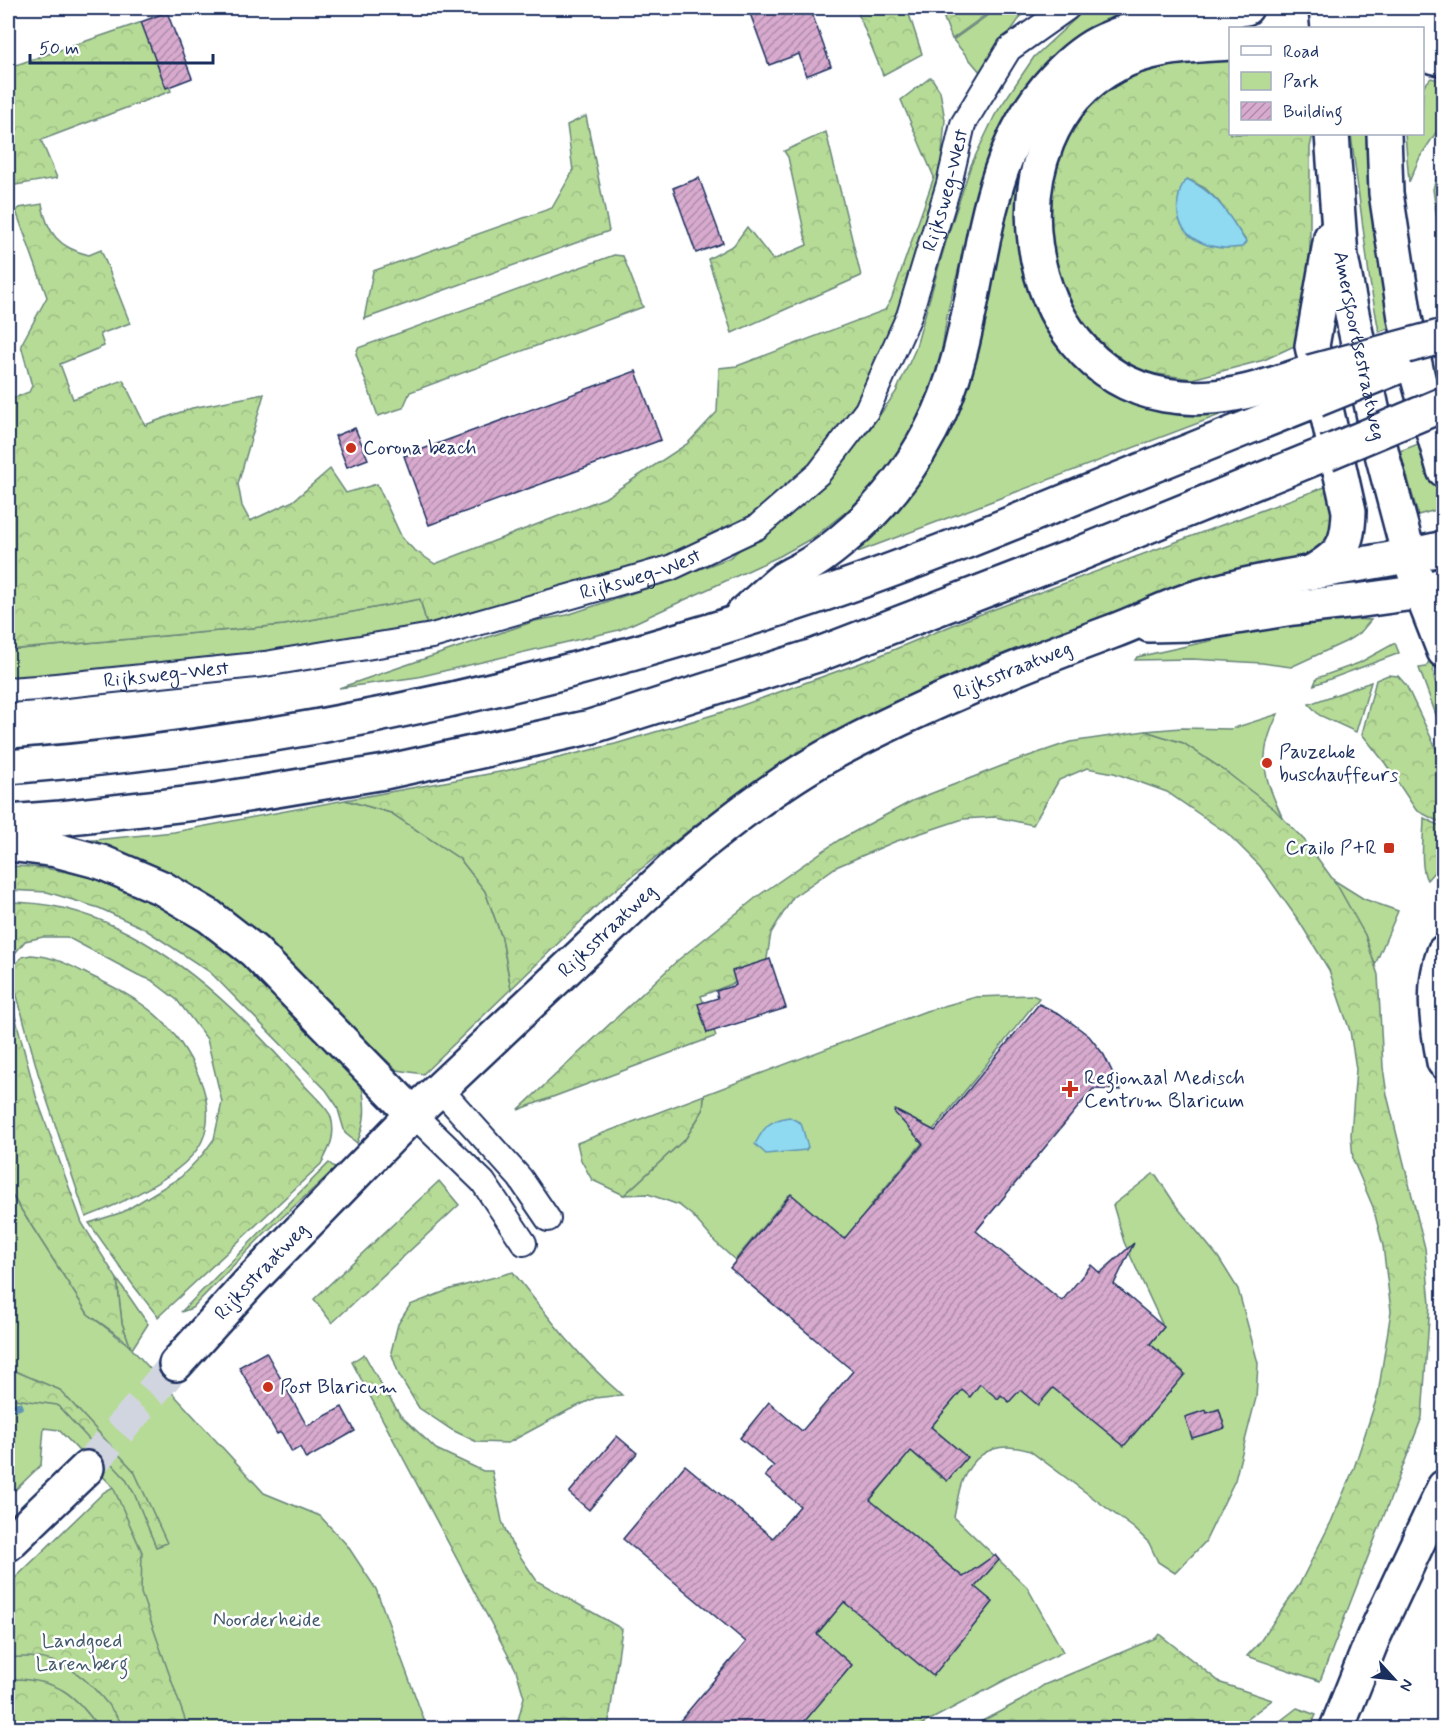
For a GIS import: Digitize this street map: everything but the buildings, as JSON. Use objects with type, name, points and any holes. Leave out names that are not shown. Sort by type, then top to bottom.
[{"type":"main road","points":[[732,624],[785,578],[822,556],[842,540],[877,507],[901,478],[932,429],[958,363],[992,202],[1008,153],[1024,118],[1043,91],[1078,57],[1102,41],[1133,28],[1246,8]]},
{"type":"main road","points":[[1328,27],[1325,8],[1395,19],[1419,27]]},
{"type":"main road","points":[[1424,29],[1443,35]]},
{"type":"main road","points":[[1229,43],[1172,47],[1117,64],[1101,74],[1069,105],[1052,132],[1042,159],[1033,217],[1039,270],[1057,315],[1083,352],[1105,370],[1148,391],[1194,399],[1313,386],[1443,348]]},
{"type":"main road","points":[[1424,54],[1443,59]]},
{"type":"main road","name":"Amersfoortsestraatweg","points":[[1332,135],[1341,257],[1355,329],[1382,454],[1409,556],[1432,588],[1443,651]]},
{"type":"main road","points":[[1384,135],[1386,193],[1405,318],[1443,470]]},
{"type":"main road","points":[[1311,572],[1327,563],[1340,551],[1348,534],[1349,511],[1312,346],[1337,205]]},
{"type":"main road","points":[[8,766],[199,747],[385,715],[534,681],[732,624],[904,565],[1021,521],[1313,386],[1443,336]]},
{"type":"main road","points":[[8,822],[216,800],[385,772],[590,727],[817,655],[1079,554],[1443,404]]},
{"type":"main road","name":"Rijksstraatweg","points":[[176,1364],[249,1282],[413,1114],[681,861],[781,785],[840,749],[921,709],[1025,664],[1130,626],[1193,598],[1311,572],[1443,548]]},
{"type":"main road","name":"Rijksstraatweg","points":[[1130,626],[1192,624],[1293,608],[1356,602],[1432,588]]},
{"type":"main road","points":[[8,844],[56,850],[101,862],[162,888],[208,916],[254,951],[413,1114]]},
{"type":"main road","points":[[1443,952],[1438,967],[1436,1009],[1443,1062]]},
{"type":"main road","points":[[8,1544],[80,1475]]},
{"type":"main road","points":[[1337,1728],[1373,1638],[1443,1487]]},
{"type":"street","name":"Rijksweg-West","points":[[8,690],[265,664],[432,636],[670,568],[757,527],[819,473],[867,410],[909,316],[949,184],[963,123],[1009,49],[1067,8]]},
{"type":"street","points":[[440,1089],[520,1178],[548,1219]]},
{"type":"street","points":[[413,1114],[483,1182],[524,1243]]},
{"type":"green space","points":[[856,8],[907,8],[922,54],[883,75]]},
{"type":"green space","points":[[940,8],[995,8],[952,39]]},
{"type":"green space","points":[[998,8],[1027,8],[981,73],[953,40]]},
{"type":"green space","points":[[1087,8],[1167,8],[984,180],[948,310],[941,355],[926,409],[886,472],[852,507],[814,537],[780,556],[619,630],[418,677],[339,688],[535,621],[567,615],[657,585],[729,558],[806,498],[867,433],[896,392],[915,350],[947,238],[971,165],[995,115],[1034,57]]},
{"type":"green space","points":[[145,21],[171,91],[41,140],[57,178],[10,186],[8,181],[8,53],[13,66]]},
{"type":"green space","points":[[1229,54],[1229,135],[1313,135],[1310,147],[1310,245],[1305,341],[1264,360],[1192,379],[1114,366],[1056,294],[1045,182],[1089,99],[1153,63]],"holes":[[[1187,179],[1205,188],[1219,202],[1246,241]]]},
{"type":"green space","points":[[931,77],[940,91],[945,120],[941,165],[887,344],[862,394],[823,452],[780,497],[701,546],[541,594],[429,632],[420,599],[284,625],[8,650],[8,400],[29,392],[32,386],[21,345],[47,297],[16,211],[19,208],[42,204],[51,231],[62,243],[89,255],[101,250],[130,323],[100,334],[104,346],[60,364],[73,399],[123,380],[145,425],[192,408],[264,394],[238,484],[242,506],[250,521],[293,501],[330,469],[346,493],[377,484],[402,538],[413,549],[435,564],[605,498],[687,444],[717,412],[719,368],[737,366],[885,310],[891,300],[934,177],[901,100]]},
{"type":"green space","points":[[1431,78],[1443,81],[1443,122],[1420,157],[1409,182],[1405,135],[1424,135],[1424,86]]},
{"type":"green space","points":[[586,116],[609,231],[364,319],[373,271],[552,208],[573,171],[567,125]]},
{"type":"green space","points":[[1037,129],[1025,165],[1017,205],[1024,266],[1078,364],[1262,399],[855,553],[897,509],[924,470],[1009,179]]},
{"type":"green space","points":[[826,132],[861,276],[732,333],[708,259],[734,245],[747,227],[773,260],[807,245],[788,157],[784,151]]},
{"type":"green space","points":[[1351,135],[1379,135],[1403,323],[1379,332],[1370,282]]},
{"type":"green space","points":[[1444,164],[1443,266],[1433,189]]},
{"type":"green space","points":[[614,255],[623,256],[643,307],[410,392],[403,408],[378,416],[356,354],[358,348]]},
{"type":"green space","points":[[1426,441],[1443,508],[1418,515],[1400,451]]},
{"type":"green space","points":[[1330,485],[1333,516],[1331,534],[1316,550],[1269,571],[1167,598],[1063,631],[982,662],[908,696],[836,734],[765,776],[704,818],[604,899],[511,989],[502,938],[485,891],[460,859],[391,813],[345,800],[505,771],[615,744],[726,711],[869,660],[965,620]]},
{"type":"green space","points":[[420,599],[429,632],[57,678],[8,678],[8,650],[284,625]]},
{"type":"green space","points":[[1353,619],[1371,620],[1360,633],[1345,642],[1291,667],[1192,659],[1135,660],[1137,657],[1273,627]]},
{"type":"green space","points":[[1395,643],[1399,653],[1314,685],[1317,678],[1359,663]]},
{"type":"green space","points":[[1432,660],[1443,715],[1443,734],[1419,668],[1426,667]]},
{"type":"green space","points":[[1388,675],[1398,676],[1406,685],[1443,763],[1443,824],[1416,810],[1385,763],[1362,734],[1376,680]]},
{"type":"green space","points":[[1371,682],[1356,732],[1319,715],[1309,704]]},
{"type":"green space","points":[[1278,714],[1267,743],[1265,767],[1271,791],[1283,819],[1225,771],[1183,743],[1145,731],[1181,728],[1231,729]]},
{"type":"green space","points":[[1145,731],[1183,743],[1225,771],[1274,809],[1305,841],[1337,885],[1365,935],[1378,975],[1383,1067],[1387,1095],[1425,1248],[1430,1304],[1422,1417],[1320,1681],[1247,1656],[1259,1643],[1299,1585],[1331,1522],[1354,1468],[1378,1394],[1391,1311],[1383,1246],[1373,1207],[1353,1160],[1351,1135],[1356,1069],[1350,1031],[1329,970],[1299,921],[1260,866],[1228,834],[1167,792],[1114,773],[1087,768],[1059,780],[1033,825],[995,817],[963,819],[894,842],[836,867],[793,897],[771,933],[765,971],[701,996],[716,1036],[518,1110],[678,960],[758,896],[839,840],[912,801],[1017,760],[1070,742]]},
{"type":"green space","points":[[345,800],[391,813],[460,859],[485,891],[502,938],[511,989],[423,1074],[397,1070],[349,1026],[253,927],[194,889],[74,842],[174,832]]},
{"type":"green space","points":[[1424,818],[1444,828],[1443,862],[1427,880],[1423,867]]},
{"type":"green space","points":[[8,866],[70,873],[130,892],[186,921],[237,958],[362,1086],[364,1115],[357,1143],[345,1133],[337,1106],[326,1090],[210,972],[143,928],[99,908],[47,892],[8,890]]},
{"type":"green space","points":[[1332,879],[1364,899],[1398,911],[1375,965],[1365,935]]},
{"type":"green space","points":[[8,902],[50,906],[78,912],[118,928],[171,959],[219,997],[241,1018],[319,1101],[331,1117],[333,1130],[331,1141],[321,1164],[158,1317],[89,1223],[123,1212],[181,1177],[214,1139],[222,1102],[207,1039],[177,1000],[151,980],[67,937],[43,937],[25,941],[8,962]]},
{"type":"green space","points":[[31,955],[53,959],[73,967],[124,993],[155,1014],[180,1041],[200,1079],[205,1094],[207,1125],[202,1141],[194,1153],[182,1165],[150,1187],[116,1205],[86,1217],[38,1073],[10,970],[22,957]]},
{"type":"green space","points":[[8,989],[36,1096],[82,1223],[117,1279],[122,1323],[131,1348],[122,1338],[88,1314],[8,1189]]},
{"type":"green space","points":[[1032,995],[1039,998],[871,1205],[889,1220],[861,1254],[789,1195],[735,1260],[715,1242],[693,1216],[679,1205],[648,1194],[624,1195],[686,1138],[703,1110],[704,1095],[926,1011],[976,997]]},
{"type":"green space","points":[[704,1095],[703,1110],[686,1138],[624,1195],[592,1180],[581,1160],[577,1143]]},
{"type":"green space","points":[[329,1163],[336,1168],[264,1234],[192,1308],[181,1312]]},
{"type":"green space","points":[[1153,1174],[1218,1257],[1238,1289],[1258,1363],[1256,1398],[1235,1480],[1205,1542],[1175,1573],[1158,1562],[1149,1543],[1135,1529],[1030,1451],[1009,1447],[990,1450],[975,1461],[963,1479],[954,1517],[1027,1587],[1063,1652],[915,1728],[798,1728],[851,1664],[816,1635],[868,1501],[910,1450],[941,1478],[961,1452],[929,1425],[920,1364],[1053,1386],[1123,1444],[1183,1371],[1148,1342],[1162,1324],[1124,1242],[1113,1205]]},
{"type":"green space","points":[[439,1181],[459,1205],[332,1323],[314,1299]]},
{"type":"green space","name":"Noorderheide","points":[[8,1189],[88,1314],[130,1346],[122,1323],[117,1279],[148,1324],[132,1349],[264,1493],[320,1516],[347,1545],[376,1589],[427,1728],[8,1728],[8,1585],[113,1487],[59,1430],[44,1428],[41,1465],[8,1497]]},
{"type":"green space","points":[[513,1272],[578,1352],[622,1395],[595,1398],[508,1443],[477,1442],[452,1430],[419,1408],[399,1375],[391,1352],[398,1324],[410,1305],[451,1289]]},
{"type":"green space","points":[[364,1354],[400,1415],[436,1449],[483,1471],[492,1471],[502,1521],[511,1543],[537,1581],[622,1629],[608,1728],[516,1728],[524,1697],[516,1670],[352,1362]]},
{"type":"green space","points":[[8,1368],[60,1390],[134,1471],[167,1543],[156,1547],[134,1493],[125,1478],[57,1405],[8,1398]]},
{"type":"green space","name":"Landgoed Larenberg","points":[[113,1487],[142,1552],[141,1593],[188,1728],[125,1728],[90,1685],[63,1665],[29,1657],[8,1658],[8,1585],[104,1492]]},
{"type":"green space","points":[[1159,1634],[1221,1683],[1272,1700],[1235,1728],[969,1728],[1020,1701],[1044,1685],[1156,1638]]},
{"type":"green space","points":[[8,1680],[42,1682],[64,1691],[73,1697],[99,1728],[8,1728]]},
{"type":"green space","points":[[1297,1708],[1316,1715],[1310,1728],[1271,1728]]},
{"type":"water","points":[[1187,179],[1215,198],[1246,242],[1242,247],[1206,245],[1196,240],[1181,225],[1178,200],[1183,183]]},
{"type":"water","points":[[789,1117],[801,1123],[808,1147],[806,1150],[766,1154],[755,1144],[768,1125],[776,1120]]},
{"type":"waterway","points":[[8,1407],[19,1406]]},
{"type":"tunnel","points":[[87,1468],[176,1364]]},
{"type":"place","name":"Corona beach","points":[[351,448]]},
{"type":"place","name":"Pauzehok buschauffeurs","points":[[1267,763]]},
{"type":"place","name":"Crailo P+R","points":[[1389,848]]},
{"type":"place","name":"Regionaal Medisch Centrum Blaricum","points":[[1070,1089]]},
{"type":"place","name":"Post Blaricum","points":[[268,1387]]}]
